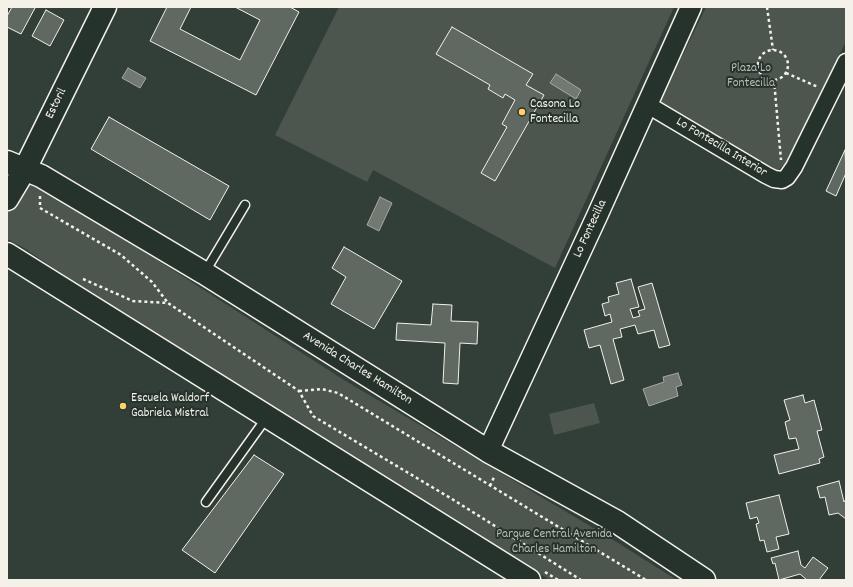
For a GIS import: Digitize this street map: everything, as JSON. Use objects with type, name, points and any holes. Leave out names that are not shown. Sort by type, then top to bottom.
[{"type":"main road","name":"Estoril","points":[[7,199],[24,169],[105,7]]},
{"type":"main road","name":"Avenida Charles Hamilton","points":[[24,169],[204,273],[488,451],[617,522],[704,580]]},
{"type":"main road","points":[[7,254],[529,580]]},
{"type":"street","name":"Lo Fontecilla","points":[[488,451],[648,105],[691,7]]},
{"type":"street","name":"Lo Fontecilla Interior","points":[[648,105],[766,176],[782,180],[787,177],[794,167],[846,62]]},
{"type":"lane","points":[[204,273],[244,206]]},
{"type":"lane","points":[[206,502],[267,416]]},
{"type":"path","points":[[767,7],[773,50]]},
{"type":"path","points":[[773,50],[778,51],[786,58],[788,68],[783,77],[769,80],[761,75],[758,61],[764,53],[773,50]]},
{"type":"path","points":[[786,72],[831,93]]},
{"type":"path","points":[[774,80],[782,180]]},
{"type":"path","points":[[24,169],[40,208],[74,226],[121,255],[152,282],[168,303],[299,391],[313,416],[452,499],[581,580]]},
{"type":"path","points":[[78,277],[133,301],[168,303]]},
{"type":"path","points":[[299,391],[322,389],[338,393],[646,580]]},
{"type":"green space","points":[[339,7],[674,7],[555,268],[373,170],[367,182],[275,135]]},
{"type":"green space","name":"Plaza Lo Fontecilla","points":[[706,7],[846,7],[846,41],[786,163],[778,170],[769,169],[660,102]]},
{"type":"green space","name":"Parque Central Avenida Charles Hamilton","points":[[7,176],[42,186],[344,380],[607,536],[677,580],[550,580],[157,338],[24,248],[7,239]]},
{"type":"green space","points":[[594,403],[600,423],[554,435],[549,414]]},
{"type":"shaded area","points":[[128,68],[146,78],[140,88],[122,78]]},
{"type":"shaded area","points":[[556,74],[581,90],[576,99],[550,83]]},
{"type":"shaded area","points":[[380,197],[392,203],[379,231],[367,225]]},
{"type":"shaded area","points":[[678,373],[682,385],[676,387],[678,396],[649,406],[643,389],[664,382],[663,377]]},
{"type":"building","points":[[12,7],[35,8],[21,34],[7,27],[7,16]]},
{"type":"building","points":[[167,7],[191,7],[180,29],[240,60],[260,20],[235,7],[290,7],[299,12],[256,95],[150,41]]},
{"type":"building","points":[[46,10],[64,20],[50,46],[32,36]]},
{"type":"building","name":"Casona Lo Fontecilla","points":[[452,27],[533,74],[526,85],[544,95],[495,181],[481,173],[507,127],[502,124],[515,100],[505,94],[503,98],[488,89],[490,85],[436,54]]},
{"type":"building","points":[[109,117],[229,186],[210,220],[91,149]]},
{"type":"building","points":[[845,150],[846,173],[836,196],[826,191]]},
{"type":"building","points":[[344,247],[402,281],[374,329],[331,304],[346,277],[332,268]]},
{"type":"building","points":[[631,279],[639,307],[630,309],[633,318],[640,316],[638,311],[645,309],[638,287],[652,283],[670,345],[659,348],[654,330],[638,334],[635,325],[620,329],[622,337],[613,339],[624,380],[611,384],[600,345],[589,348],[584,330],[612,322],[610,314],[605,316],[602,304],[609,302],[608,297],[619,294],[616,283]]},
{"type":"building","points":[[433,304],[452,305],[451,321],[478,322],[477,344],[460,343],[458,384],[443,383],[445,343],[396,340],[397,323],[431,325]]},
{"type":"building","points":[[803,395],[805,403],[814,400],[822,430],[817,431],[824,457],[819,459],[820,463],[779,474],[774,455],[799,449],[796,438],[789,439],[785,422],[790,420],[784,400]]},
{"type":"building","points":[[254,455],[284,474],[215,573],[182,550]]},
{"type":"building","points":[[839,481],[844,502],[846,499],[846,519],[838,513],[829,515],[825,497],[820,498],[817,487]]},
{"type":"building","points":[[779,495],[789,534],[776,537],[779,549],[767,552],[764,540],[760,541],[756,524],[759,523],[757,517],[750,519],[746,503]]},
{"type":"building","points":[[798,551],[801,565],[805,568],[813,557],[828,568],[819,580],[807,580],[800,574],[779,580],[775,563],[773,564],[771,558]]},
{"type":"place","name":"Casona Lo Fontecilla","points":[[522,112]]},
{"type":"place","name":"Escuela Waldorf Gabriela Mistral","points":[[123,406]]}]
